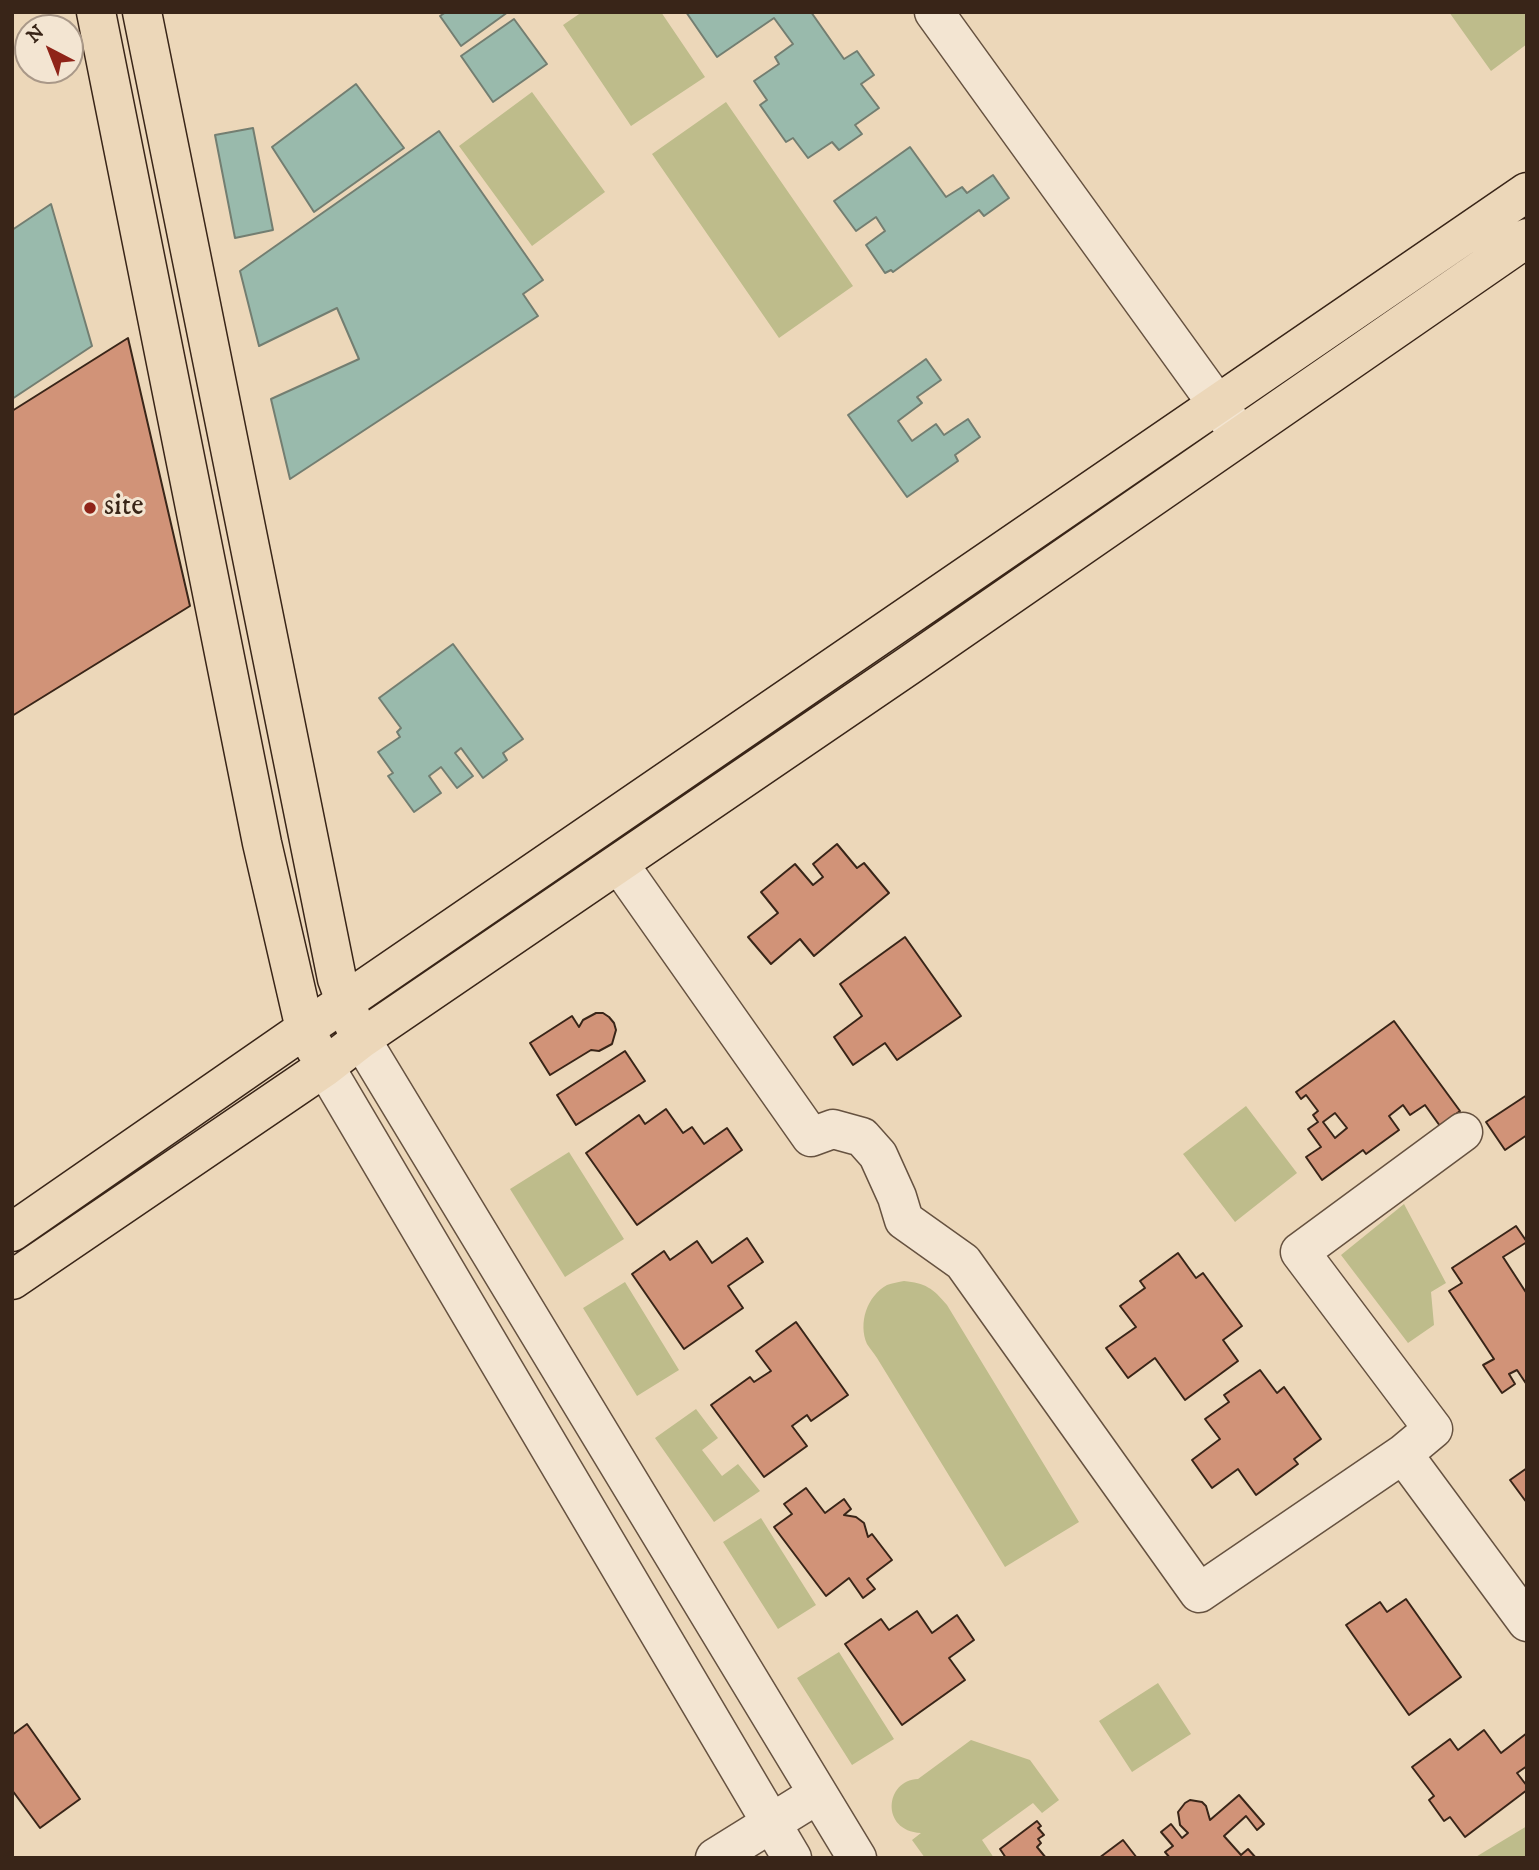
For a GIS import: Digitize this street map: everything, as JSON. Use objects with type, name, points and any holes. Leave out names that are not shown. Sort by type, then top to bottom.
[{"type":"main road","points":[[96,12],[262,843],[305,1029],[324,1067]]},
{"type":"main road","points":[[142,12],[337,979],[361,1039]]},
{"type":"main road","points":[[12,1232],[1527,192]]},
{"type":"main road","points":[[12,1280],[1527,238]]},
{"type":"street","points":[[934,12],[1240,436]]},
{"type":"street","points":[[619,864],[811,1137],[833,1129],[862,1137],[878,1155],[904,1220],[963,1262],[1199,1593],[1403,1454],[1433,1429],[1300,1252],[1463,1132]]},
{"type":"street","points":[[361,1039],[857,1858]]},
{"type":"street","points":[[324,1067],[792,1858]]},
{"type":"street","points":[[1403,1454],[1527,1622]]},
{"type":"street","points":[[715,1858],[818,1794]]},
{"type":"shaded area","points":[[446,12],[508,12],[461,46],[440,16]]},
{"type":"shaded area","points":[[582,12],[661,12],[705,77],[631,126],[563,25]]},
{"type":"shaded area","points":[[686,12],[811,12],[844,59],[857,51],[874,75],[861,84],[879,108],[855,125],[862,134],[839,150],[832,142],[808,158],[793,138],[786,142],[760,105],[767,100],[754,81],[779,64],[775,57],[793,44],[774,18],[717,57]]},
{"type":"shaded area","points":[[1449,12],[1527,12],[1527,44],[1491,71]]},
{"type":"shaded area","points":[[514,19],[547,64],[493,102],[461,56]]},
{"type":"shaded area","points":[[356,84],[404,148],[314,212],[272,147]]},
{"type":"shaded area","points":[[532,92],[605,192],[532,246],[459,146]]},
{"type":"shaded area","points":[[726,102],[853,286],[779,338],[652,154]]},
{"type":"shaded area","points":[[253,128],[273,230],[235,238],[215,135]]},
{"type":"shaded area","points":[[439,131],[543,280],[523,294],[538,316],[290,479],[271,399],[359,359],[337,308],[259,346],[240,271]]},
{"type":"shaded area","points":[[910,147],[946,197],[962,187],[967,193],[993,175],[1009,198],[984,216],[979,210],[893,272],[891,270],[885,273],[866,245],[885,231],[876,217],[856,231],[834,201]]},
{"type":"shaded area","points":[[51,204],[92,346],[12,399],[12,230]]},
{"type":"shaded area","points":[[926,359],[941,380],[917,397],[922,403],[898,421],[912,441],[936,424],[944,435],[968,419],[980,437],[955,455],[958,461],[907,497],[848,415]]},
{"type":"shaded area","points":[[453,644],[523,739],[503,753],[507,760],[483,778],[461,748],[455,753],[473,776],[457,788],[441,767],[429,776],[441,793],[414,812],[388,776],[393,773],[378,752],[400,737],[397,732],[401,728],[379,698]]},
{"type":"shaded area","points":[[1246,1106],[1297,1173],[1235,1222],[1183,1154]]},
{"type":"shaded area","points":[[569,1152],[624,1239],[565,1277],[510,1189]]},
{"type":"shaded area","points":[[1404,1204],[1446,1283],[1431,1292],[1434,1325],[1408,1343],[1341,1255]]},
{"type":"shaded area","points":[[904,1281],[928,1287],[947,1305],[1079,1522],[1005,1567],[864,1336],[866,1311],[874,1296],[887,1285]]},
{"type":"shaded area","points":[[625,1282],[679,1370],[637,1396],[583,1308]]},
{"type":"shaded area","points":[[696,1409],[718,1438],[702,1450],[722,1476],[738,1464],[760,1491],[714,1522],[655,1438]]},
{"type":"shaded area","points":[[761,1518],[816,1605],[778,1629],[723,1542]]},
{"type":"shaded area","points":[[839,1652],[894,1739],[852,1765],[797,1678]]},
{"type":"shaded area","points":[[1158,1683],[1191,1734],[1132,1772],[1099,1721]]},
{"type":"shaded area","points":[[971,1740],[1030,1760],[1059,1800],[1042,1813],[1033,1803],[982,1840],[994,1858],[925,1858],[912,1840],[921,1833],[908,1830],[899,1824],[893,1815],[894,1796],[907,1782],[918,1779]]},
{"type":"shaded area","points":[[1527,1826],[1527,1858],[1474,1858]]},
{"type":"building","name":"site","points":[[128,338],[190,606],[12,716],[12,411]]},
{"type":"building","points":[[837,844],[857,868],[864,863],[889,893],[814,956],[800,939],[771,964],[748,937],[778,913],[761,892],[795,864],[813,885],[823,877],[813,864]]},
{"type":"building","points":[[905,937],[961,1016],[897,1060],[885,1043],[853,1065],[834,1037],[862,1016],[840,984]]},
{"type":"building","points":[[596,1013],[603,1013],[614,1023],[616,1030],[612,1044],[599,1051],[591,1050],[550,1075],[530,1043],[572,1016],[579,1027],[583,1020]]},
{"type":"building","points":[[1394,1021],[1460,1111],[1440,1126],[1425,1105],[1410,1115],[1403,1105],[1389,1116],[1399,1130],[1366,1154],[1363,1150],[1322,1180],[1306,1157],[1321,1147],[1308,1129],[1318,1122],[1313,1115],[1318,1111],[1306,1095],[1301,1099],[1296,1092]],"holes":[[[1335,1113],[1347,1128],[1335,1138],[1323,1122]]]},
{"type":"building","points":[[625,1051],[645,1081],[576,1125],[557,1095]]},
{"type":"building","points":[[1527,1095],[1527,1135],[1505,1150],[1486,1122]]},
{"type":"building","points":[[666,1109],[683,1133],[692,1127],[704,1144],[727,1128],[742,1150],[637,1225],[586,1153],[639,1115],[645,1124]]},
{"type":"building","points":[[1516,1226],[1527,1242],[1503,1257],[1527,1294],[1527,1385],[1517,1370],[1509,1374],[1515,1384],[1502,1393],[1483,1365],[1494,1359],[1449,1291],[1462,1283],[1452,1268]]},
{"type":"building","points":[[747,1238],[763,1262],[728,1286],[743,1308],[684,1349],[632,1274],[664,1251],[670,1260],[697,1241],[712,1263]]},
{"type":"building","points":[[1178,1253],[1196,1278],[1203,1273],[1242,1326],[1223,1340],[1238,1361],[1185,1400],[1155,1358],[1128,1378],[1106,1348],[1136,1327],[1120,1306],[1145,1288],[1140,1281]]},
{"type":"building","points":[[796,1322],[848,1395],[811,1421],[807,1415],[792,1426],[807,1446],[764,1477],[711,1405],[750,1377],[754,1382],[771,1371],[756,1351]]},
{"type":"building","points":[[1260,1370],[1277,1393],[1284,1387],[1321,1439],[1294,1459],[1298,1464],[1256,1495],[1238,1469],[1212,1488],[1192,1460],[1220,1439],[1205,1419],[1229,1402],[1224,1395]]},
{"type":"building","points":[[1527,1468],[1527,1503],[1510,1480]]},
{"type":"building","points":[[806,1488],[825,1513],[844,1499],[851,1509],[844,1515],[856,1517],[864,1523],[868,1537],[872,1534],[892,1560],[867,1579],[875,1589],[863,1598],[849,1578],[826,1596],[774,1527],[792,1514],[784,1504]]},
{"type":"building","points":[[1406,1599],[1461,1677],[1409,1715],[1346,1625],[1380,1602],[1387,1612]]},
{"type":"building","points":[[917,1611],[932,1633],[957,1615],[974,1640],[949,1658],[965,1680],[902,1725],[845,1644],[881,1619],[889,1630]]},
{"type":"building","points":[[27,1724],[80,1799],[40,1828],[12,1790],[12,1735]]},
{"type":"building","points":[[1484,1730],[1501,1753],[1527,1733],[1527,1766],[1517,1773],[1527,1790],[1465,1837],[1450,1817],[1444,1821],[1429,1800],[1434,1796],[1412,1767],[1450,1739],[1458,1750]]},
{"type":"building","points":[[1239,1795],[1264,1824],[1257,1830],[1246,1816],[1224,1836],[1241,1855],[1248,1849],[1256,1858],[1170,1858],[1165,1852],[1173,1846],[1161,1832],[1171,1824],[1182,1838],[1188,1833],[1180,1825],[1178,1812],[1185,1803],[1190,1800],[1202,1802],[1210,1820]]},
{"type":"building","points":[[1037,1821],[1041,1826],[1038,1828],[1044,1835],[1038,1839],[1041,1843],[1037,1847],[1046,1858],[1006,1858],[1000,1849]]},
{"type":"building","points":[[1123,1840],[1137,1858],[1099,1858]]},
{"type":"place","name":"site","points":[[90,508]]}]
